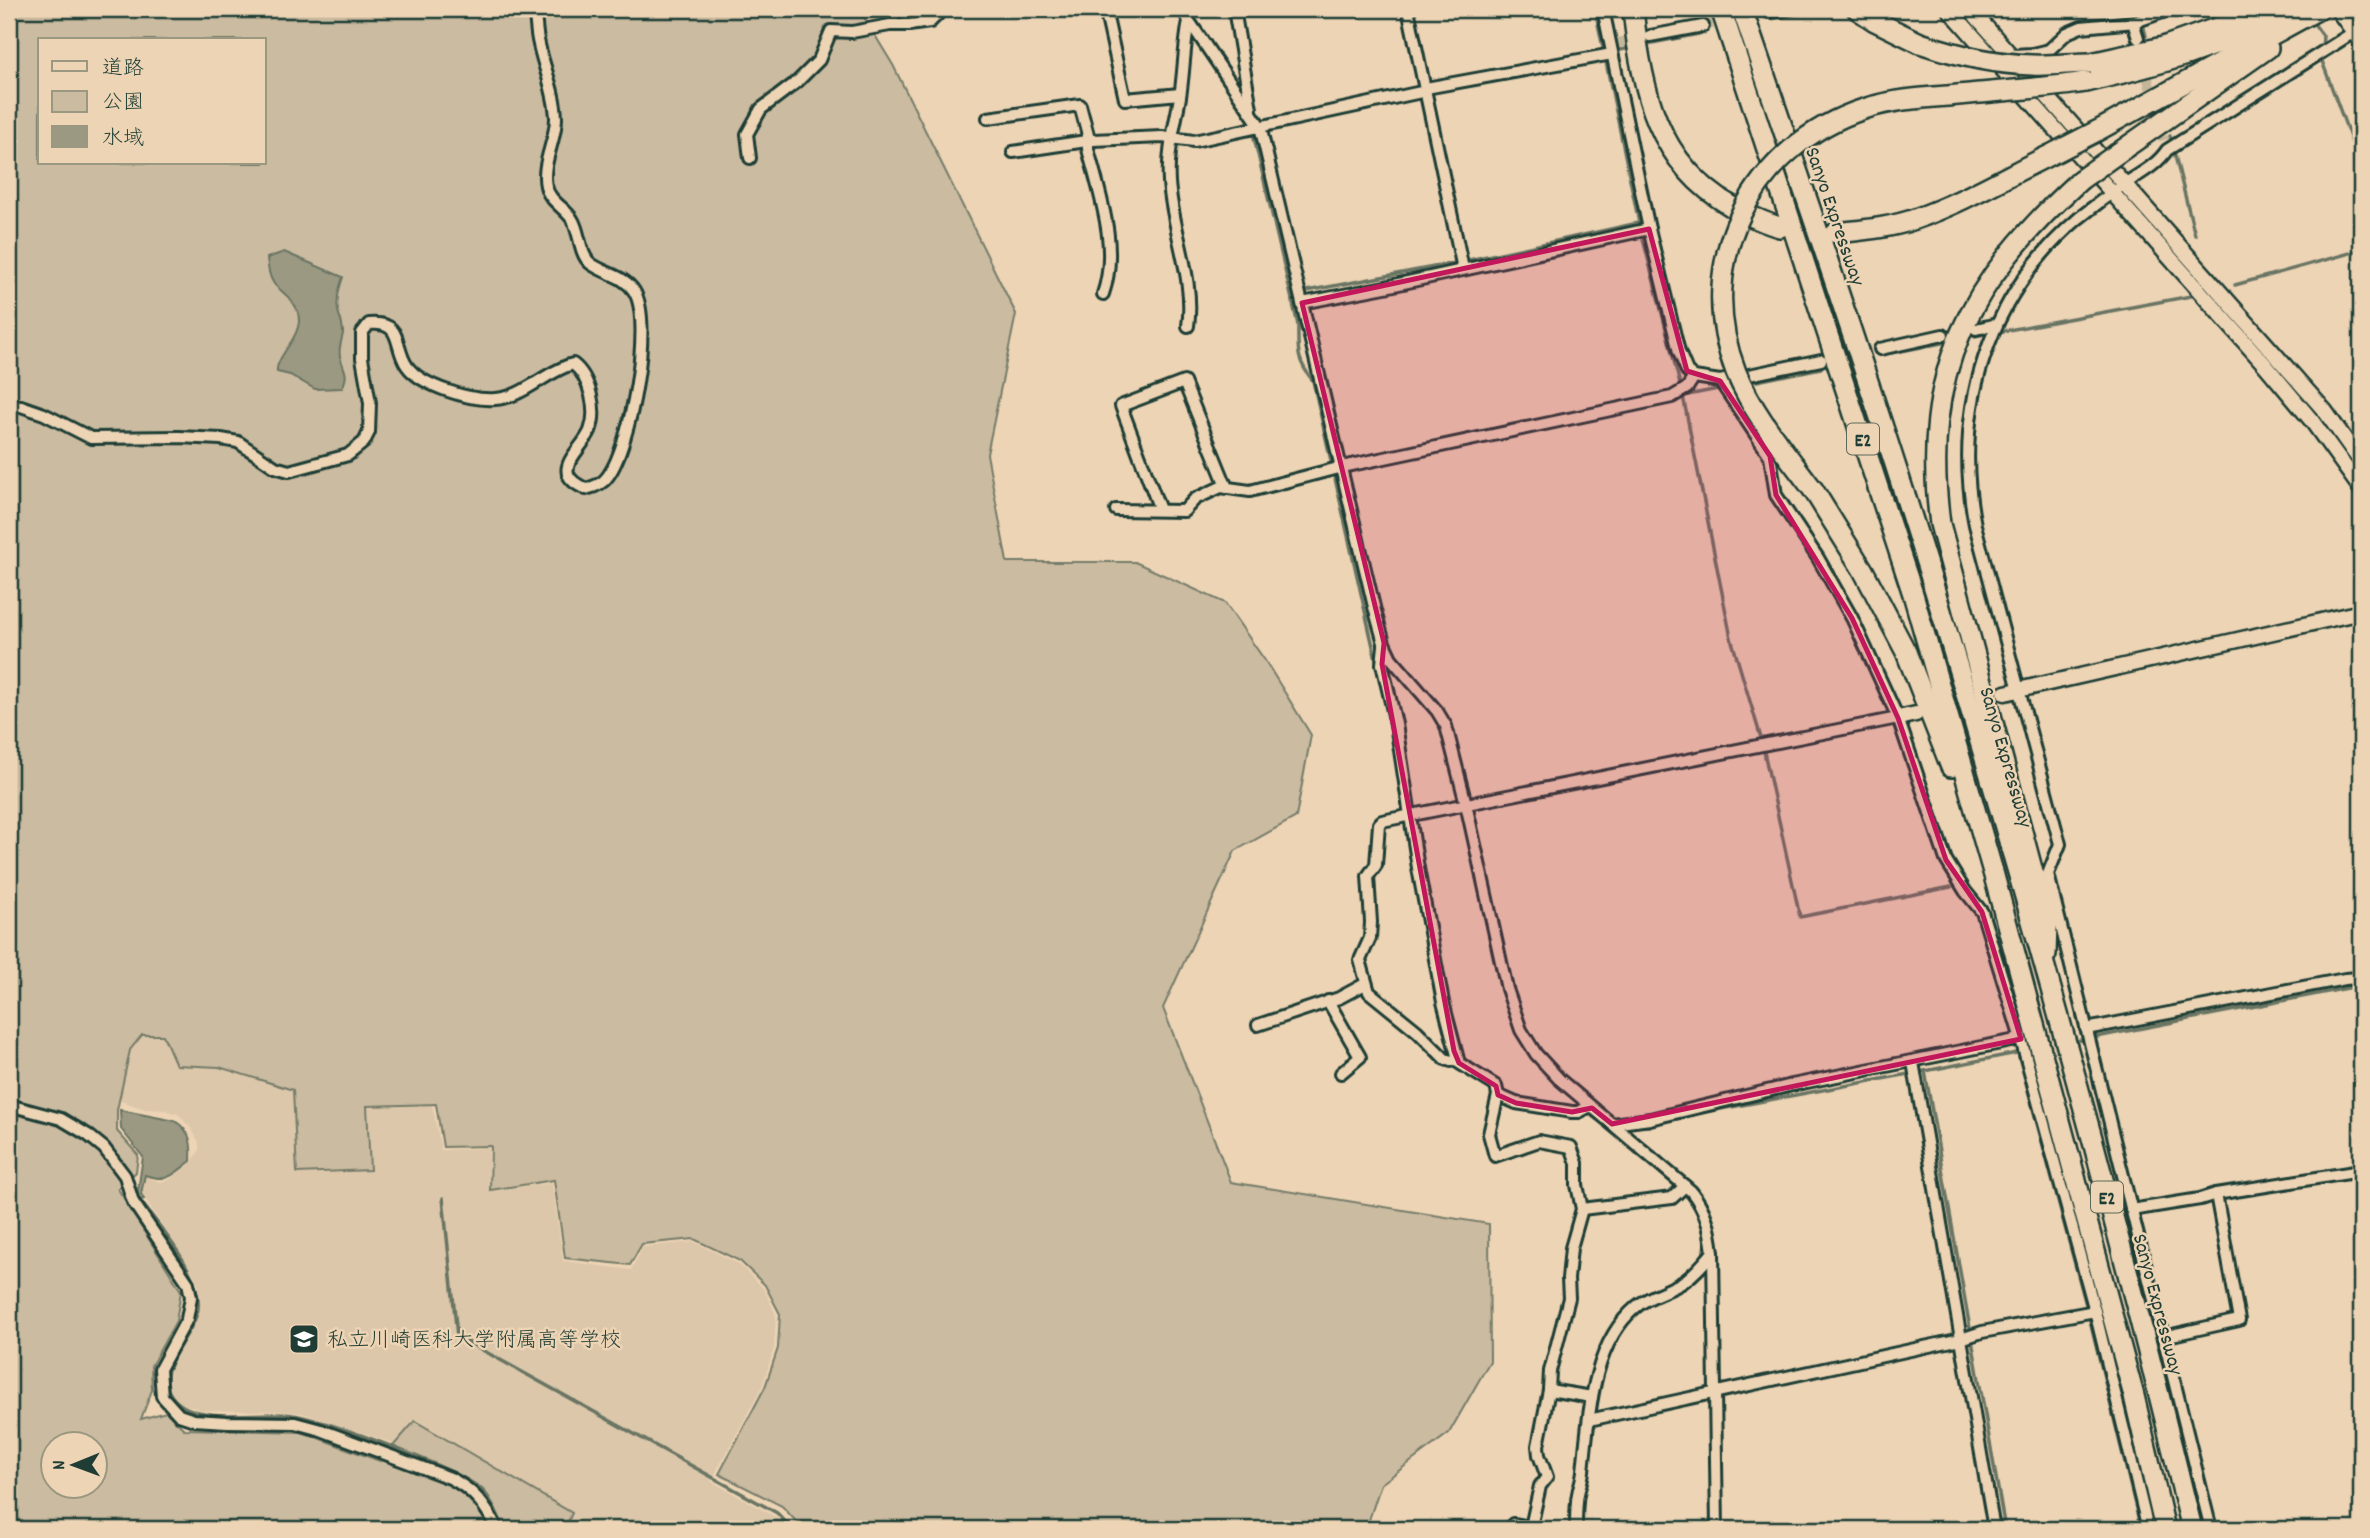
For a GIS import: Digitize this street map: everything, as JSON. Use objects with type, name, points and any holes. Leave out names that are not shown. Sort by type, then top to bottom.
[{"type":"highway","points":[[1633,9],[1643,80],[1655,119],[1672,150],[1688,172],[1711,194],[1741,211],[1780,227]]},
{"type":"highway","name":"Sanyo Expressway","points":[[1721,9],[1913,594],[1993,872],[2134,1396],[2165,1529]]},
{"type":"highway","name":"Sanyo Expressway","points":[[1742,9],[1833,276],[2023,864],[2045,972],[2123,1253],[2192,1529]]},
{"type":"highway","points":[[1857,9],[1920,43],[1946,52],[1991,61],[2032,65],[2091,62],[2163,47],[2268,9]]},
{"type":"highway","points":[[1993,872],[1906,652],[1863,570],[1814,492],[1754,411],[1736,370],[1724,333],[1721,297],[1728,247],[1736,224],[1760,180],[1795,146],[1815,132],[1863,109],[1890,102],[2085,82],[2165,62],[2230,39],[2288,9]]},
{"type":"highway","points":[[2023,864],[1940,524],[1935,483],[1935,445],[1940,404],[1950,361],[1967,317],[1989,280],[2015,245],[2045,212],[2080,180],[2319,9]]},
{"type":"highway","points":[[1836,233],[1880,228],[1945,207],[2097,131],[2319,9]]},
{"type":"street","points":[[9,405],[21,405],[44,414],[91,438],[179,437],[238,442],[275,467],[289,471],[348,454],[364,442],[369,432],[370,402],[362,358],[362,333],[369,324],[381,323],[391,328],[406,365],[419,378],[441,389],[478,398],[494,400],[509,397],[552,372],[573,364],[581,370],[589,388],[592,411],[590,431],[571,457],[567,469],[570,479],[586,489],[597,486],[607,478],[624,442],[633,407],[642,319],[636,293],[616,275],[590,263],[572,219],[549,196],[545,174],[554,142],[556,118],[549,80],[537,40],[534,9]]},
{"type":"street","points":[[750,158],[747,134],[761,109],[819,60],[831,31],[852,32],[890,25],[930,22],[943,9]]},
{"type":"street","points":[[1105,9],[1125,99],[1180,94]]},
{"type":"street","points":[[1183,9],[1260,126],[1301,296],[1336,469],[1384,643],[1391,658],[1437,711],[1446,726],[1514,1012],[1536,1054],[1559,1079],[1703,1206],[1710,1225],[1713,1252],[1717,1529]]},
{"type":"street","points":[[1234,9],[1251,111]]},
{"type":"street","points":[[1408,9],[1462,265]]},
{"type":"street","points":[[1603,9],[1644,230],[1679,352],[1687,371],[1694,377],[1720,381],[1821,360]]},
{"type":"street","points":[[1769,12],[1787,9]]},
{"type":"street","points":[[1949,9],[2304,412],[2361,488]]},
{"type":"street","points":[[1970,9],[2325,411],[2361,462]]},
{"type":"street","points":[[2013,55],[2049,51],[2067,33],[2081,27],[2134,22],[2171,9]]},
{"type":"street","points":[[2211,1529],[2048,874],[2060,844],[2012,691],[1975,526],[1968,483],[1968,433],[1971,402],[1995,330],[2023,279],[2047,250],[2078,219],[2161,159],[2168,147],[2327,48],[2359,40],[2337,9]]},
{"type":"street","points":[[1188,327],[1184,263],[1169,184],[1169,147],[1180,94],[1189,21]]},
{"type":"street","points":[[2134,22],[2138,38]]},
{"type":"street","points":[[1650,36],[1703,26]]},
{"type":"street","points":[[1013,152],[1088,141],[1162,138],[1194,141],[1610,50]]},
{"type":"street","points":[[988,118],[1080,105],[1109,241],[1109,276],[1104,294]]},
{"type":"street","points":[[1301,296],[1644,230]]},
{"type":"street","points":[[1976,328],[1995,330]]},
{"type":"street","points":[[1880,349],[1943,335]]},
{"type":"street","points":[[1115,510],[1184,510],[1195,499],[1221,487],[1250,491],[1336,469],[1672,397],[1682,391],[1694,377]]},
{"type":"street","points":[[1720,381],[1770,456],[1776,495],[1818,558],[1852,618],[1898,718],[1947,860],[1965,891],[1982,912],[2023,1048],[2148,1529]]},
{"type":"street","points":[[1160,510],[1121,406],[1185,382],[1227,488]]},
{"type":"street","points":[[2012,691],[2361,612]]},
{"type":"street","points":[[1384,643],[1382,664],[1455,1060]]},
{"type":"street","points":[[1511,1529],[1513,1524],[1531,1527],[1540,1486],[1547,1477],[1538,1446],[1550,1371],[1569,1298],[1571,1248],[1582,1209],[1577,1185],[1577,1163],[1571,1147],[1539,1141],[1495,1156],[1489,1134],[1496,1086],[1455,1060],[1445,1059],[1417,1031],[1369,992],[1360,960],[1370,938],[1368,876],[1376,865],[1379,824],[1409,814],[1916,714]]},
{"type":"street","points":[[2088,1036],[2345,979],[2358,978],[2360,984]]},
{"type":"street","points":[[1258,1025],[1365,985]]},
{"type":"street","points":[[1328,1001],[1360,1056],[1341,1073]]},
{"type":"street","points":[[1612,1124],[1650,1119],[1792,1085],[1914,1069],[2023,1048]]},
{"type":"street","points":[[1914,1069],[1967,1337],[1994,1529]]},
{"type":"street","points":[[1497,1092],[1516,1103],[1572,1112],[1579,1112],[1590,1106]]},
{"type":"street","points":[[9,1105],[61,1119],[104,1148],[125,1176],[133,1202],[188,1283],[191,1297],[187,1320],[160,1369],[159,1383],[162,1396],[179,1415],[194,1420],[216,1422],[295,1423],[321,1430],[450,1478],[467,1487],[481,1500],[497,1529]]},
{"type":"street","points":[[2131,1210],[2361,1171]]},
{"type":"street","points":[[1582,1209],[1672,1198],[1682,1189]]},
{"type":"street","points":[[2164,1337],[2239,1321],[2216,1194]]},
{"type":"street","points":[[1576,1529],[1577,1501],[1589,1420],[1589,1397],[1603,1356],[1616,1331],[1635,1307],[1682,1283],[1702,1266],[1713,1252]]},
{"type":"street","points":[[1589,1420],[1715,1390],[2090,1312]]},
{"type":"street","points":[[1549,1390],[1589,1397]]},
{"type":"highlighted area","points":[[1649,229],[1687,371],[1720,381],[1770,456],[1776,495],[1852,618],[1898,718],[1946,860],[1982,912],[2021,1039],[1612,1124],[1592,1108],[1572,1112],[1516,1103],[1498,1095],[1496,1086],[1459,1063],[1454,1051],[1382,664],[1384,643],[1302,303]]},
{"type":"shaded area","points":[[131,1020],[421,1083],[433,1109],[441,1150],[489,1148],[489,1191],[552,1183],[563,1261],[631,1270],[643,1247],[694,1242],[739,1264],[764,1289],[776,1315],[774,1348],[762,1387],[711,1481],[779,1519],[788,1529],[506,1529],[439,1463],[389,1442],[302,1413],[204,1410],[182,1404],[174,1397],[170,1376],[172,1365],[199,1315],[198,1283],[142,1194],[146,1177],[160,1182],[169,1180],[199,1152],[199,1142],[178,1114],[145,1109],[121,1101],[106,1089]]},
{"type":"green space","points":[[9,9],[859,9],[893,65],[1016,314],[987,454],[1007,562],[1135,562],[1225,603],[1266,662],[1311,735],[1296,817],[1235,851],[1163,1008],[1231,1182],[1489,1224],[1490,1361],[1449,1433],[1381,1484],[1366,1529],[803,1529],[782,1506],[719,1474],[765,1387],[778,1348],[780,1314],[765,1285],[740,1261],[694,1239],[642,1244],[630,1265],[565,1258],[554,1180],[490,1190],[491,1146],[443,1147],[436,1104],[367,1106],[370,1170],[297,1173],[293,1090],[219,1067],[176,1065],[163,1035],[142,1035],[130,1050],[117,1110],[117,1131],[138,1155],[136,1172],[118,1189],[181,1291],[176,1321],[151,1366],[152,1390],[141,1419],[166,1412],[184,1429],[302,1432],[380,1461],[415,1421],[572,1513],[565,1529],[9,1529]]},
{"type":"water","points":[[284,252],[343,277],[337,303],[343,330],[340,353],[346,375],[342,388],[315,389],[290,375],[277,372],[279,361],[295,335],[299,321],[297,309],[275,285],[269,272],[267,258]]},
{"type":"water","points":[[120,1110],[175,1121],[187,1133],[191,1143],[191,1161],[174,1174],[165,1178],[145,1175],[141,1194],[144,1199],[139,1201],[137,1197],[143,1157],[121,1129]]},
{"type":"waterway","points":[[1595,9],[1639,223],[1683,396],[1731,638],[1761,738],[1800,917],[1951,887]]},
{"type":"waterway","points":[[2139,9],[2146,36]]},
{"type":"waterway","points":[[1771,19],[1813,11]]},
{"type":"waterway","points":[[2315,25],[2323,36],[2322,48]]},
{"type":"waterway","points":[[1647,44],[1704,33]]},
{"type":"waterway","points":[[1620,50],[1626,49]]},
{"type":"waterway","points":[[2322,56],[2361,167]]},
{"type":"waterway","points":[[1253,133],[1298,325],[1299,355],[1303,367],[1313,381],[1379,673]]},
{"type":"waterway","points":[[2170,136],[2195,235]]},
{"type":"waterway","points":[[1291,294],[1455,263],[1638,223]]},
{"type":"waterway","points":[[2235,285],[2361,250]]},
{"type":"waterway","points":[[1998,332],[2191,296]]},
{"type":"waterway","points":[[1975,336],[1990,333]]},
{"type":"waterway","points":[[1881,355],[1942,343]]},
{"type":"waterway","points":[[1752,382],[1821,368]]},
{"type":"waterway","points":[[1683,396],[1718,389]]},
{"type":"waterway","points":[[2071,1042],[2358,986]]},
{"type":"waterway","points":[[2355,988],[2361,1014]]},
{"type":"waterway","points":[[2005,1529],[1925,1071],[2022,1052]]},
{"type":"waterway","points":[[2018,1053],[2089,1316],[2141,1529]]},
{"type":"waterway","points":[[1683,1116],[1925,1071]]},
{"type":"waterway","points":[[1592,1116],[1606,1126]]},
{"type":"waterway","points":[[1635,1126],[1655,1123]]},
{"type":"waterway","points":[[1605,1127],[1685,1194],[1699,1217],[1704,1234],[1701,1260]]},
{"type":"waterway","points":[[443,1198],[457,1336],[777,1513],[792,1529]]},
{"type":"waterway","points":[[139,1199],[168,1236],[186,1266],[197,1295],[198,1309],[195,1320],[169,1366],[168,1389],[175,1400],[186,1408],[214,1414],[293,1415],[393,1447],[472,1483],[487,1496],[504,1529]]},
{"type":"waterway","points":[[1600,1351],[1618,1319]]},
{"type":"waterway","points":[[1577,1478],[1579,1462]]},
{"type":"tunnel","points":[[1703,26],[1769,12]]},
{"type":"tunnel","points":[[1618,43],[1640,38]]},
{"type":"tunnel","points":[[2144,64],[2164,140]]},
{"type":"tunnel","points":[[1832,358],[1880,349]]},
{"type":"place","name":"私立川崎医科大学附属高等学校","points":[[304,1339]]}]
